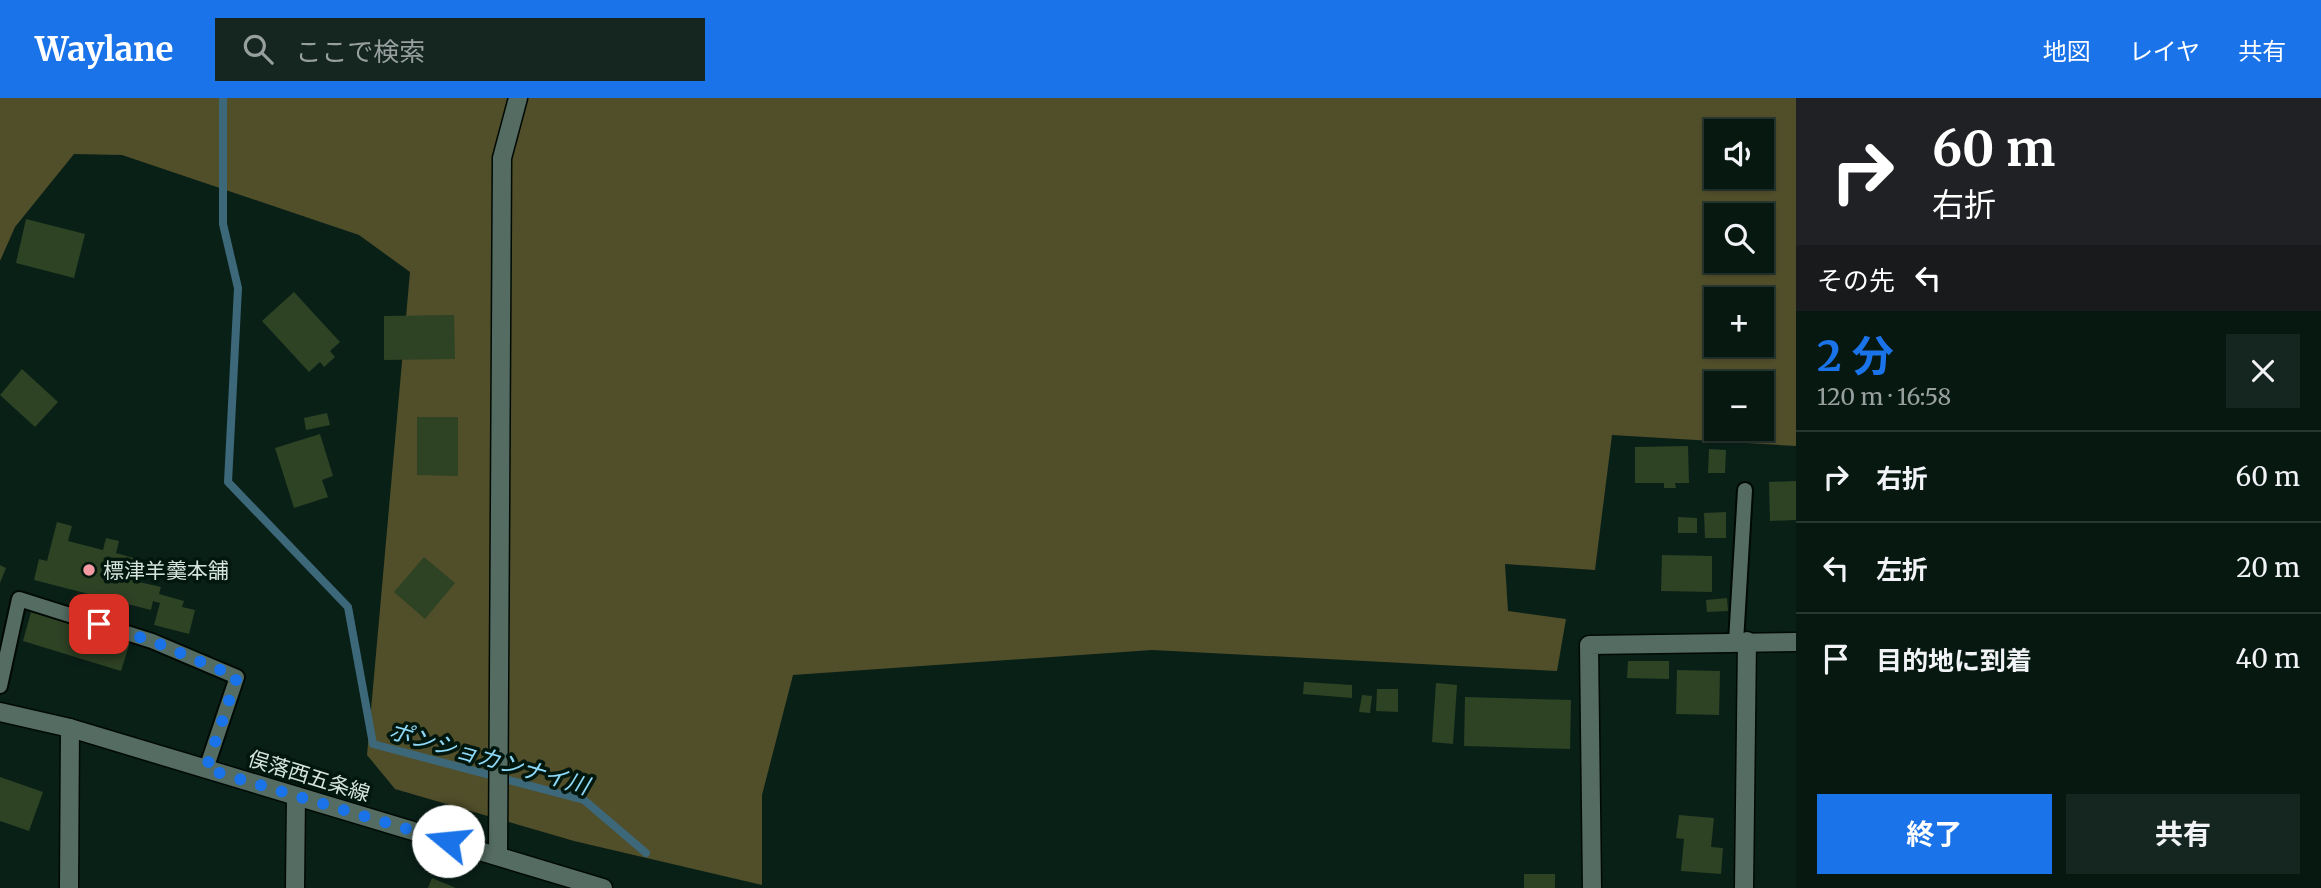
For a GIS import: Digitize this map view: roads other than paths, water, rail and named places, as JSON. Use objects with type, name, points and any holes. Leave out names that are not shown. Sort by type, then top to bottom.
[{"type":"street","points":[[498,856],[502,158],[518,98]]},
{"type":"street","points":[[1742,642],[1744,888]]},
{"type":"street","points":[[1592,888],[1589,645],[1796,642]]},
{"type":"street","name":"俣落西五条線","points":[[0,712],[70,728],[603,888]]},
{"type":"street","points":[[69,888],[70,728]]},
{"type":"street","points":[[295,888],[296,796]]},
{"type":"lane","points":[[1742,642],[1745,490]]},
{"type":"lane","points":[[0,686],[19,599],[152,641],[237,677],[206,769]]},
{"type":"waterway","name":"ポンショカンナイ川","points":[[223,98],[223,224],[238,288],[228,482],[348,607],[373,744],[584,800],[646,853]]},
{"type":"place","name":"標津羊羹本舗","points":[[89,570]]}]
